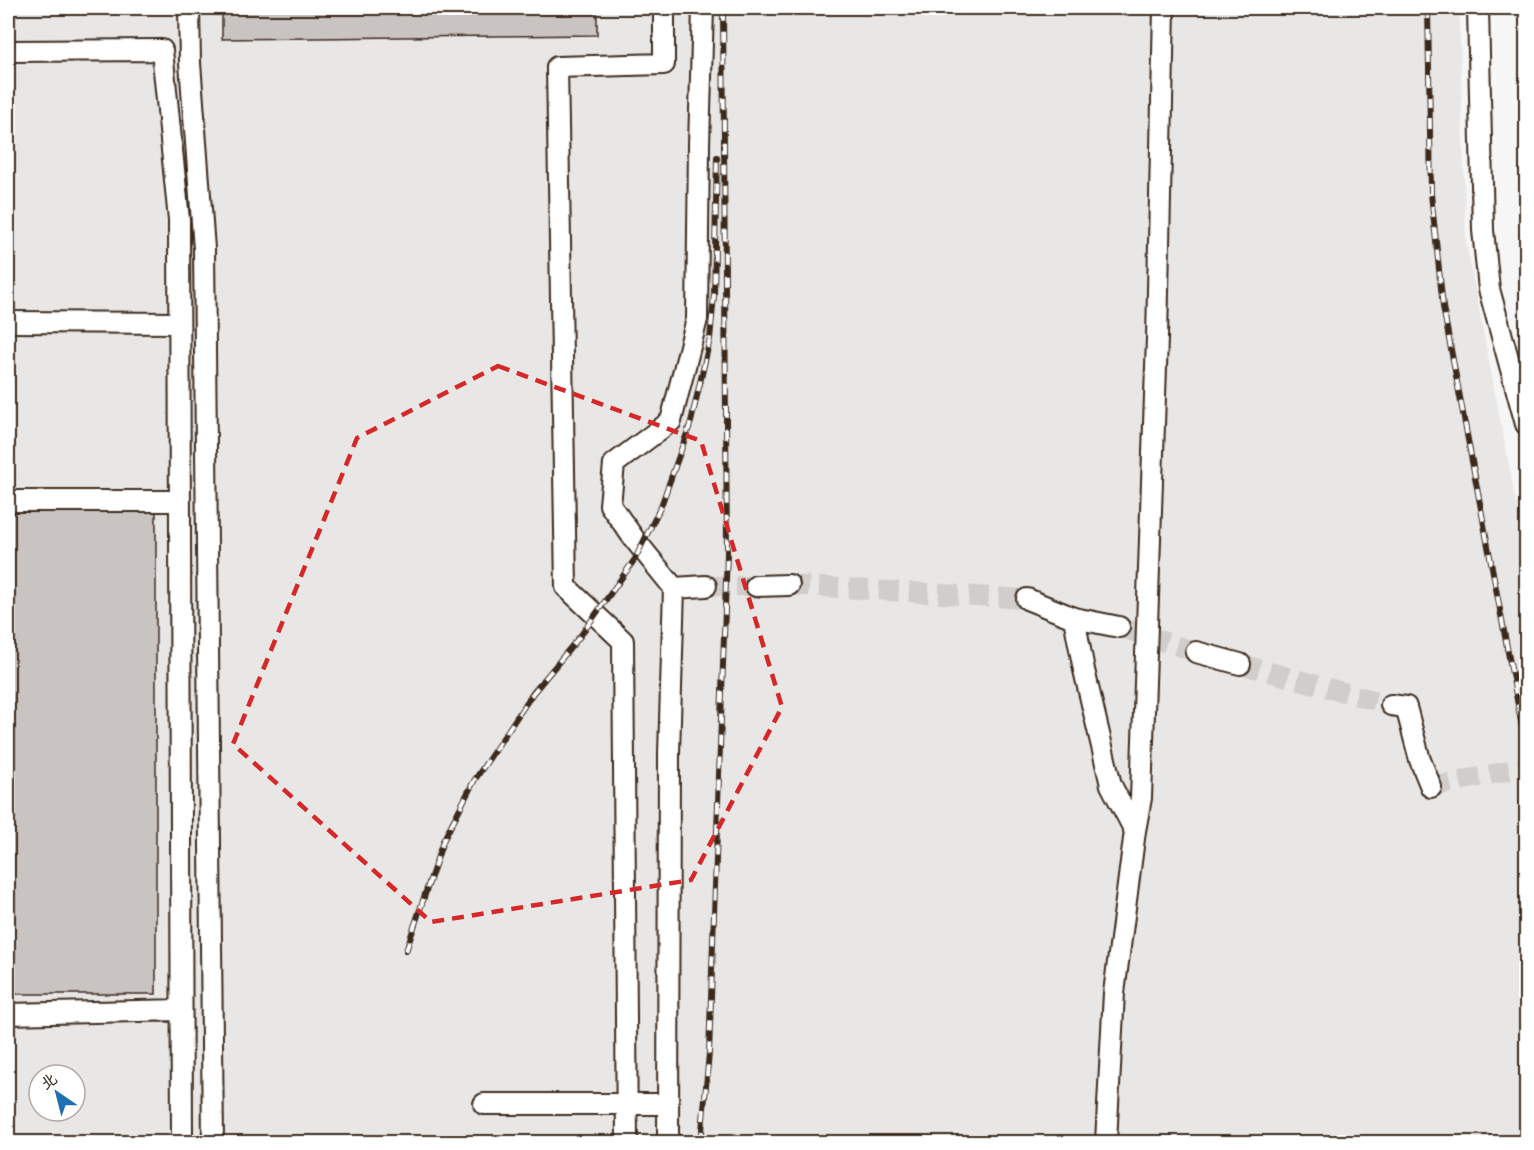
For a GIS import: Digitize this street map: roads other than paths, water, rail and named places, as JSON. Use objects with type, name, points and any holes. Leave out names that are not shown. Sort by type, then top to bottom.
[{"type":"street","points":[[189,8],[190,63],[204,249],[213,1143]]},
{"type":"street","points":[[627,1143],[623,641],[566,587],[557,67],[664,64],[664,8]]},
{"type":"street","points":[[668,1143],[669,753],[674,588],[610,506],[614,464],[671,420],[697,319],[699,145],[704,8]]},
{"type":"street","points":[[1106,1143],[1114,993],[1141,798],[1157,338],[1164,8]]},
{"type":"street","points":[[1478,8],[1484,230],[1489,288],[1527,424]]},
{"type":"street","points":[[8,51],[162,50],[179,220],[182,1143]]},
{"type":"street","points":[[8,322],[179,323]]},
{"type":"street","points":[[8,501],[179,501]]},
{"type":"street","points":[[756,586],[789,585]]},
{"type":"street","points":[[674,588],[706,586]]},
{"type":"street","points":[[1027,599],[1074,618],[1119,627]]},
{"type":"street","points":[[1074,618],[1111,785],[1135,831]]},
{"type":"street","points":[[1196,652],[1240,664]]},
{"type":"street","points":[[1390,705],[1406,707],[1420,760],[1431,787]]},
{"type":"street","points":[[8,1014],[181,1010]]},
{"type":"street","points":[[484,1104],[668,1104]]},
{"type":"tunnel","points":[[789,585],[1027,599]]},
{"type":"tunnel","points":[[706,586],[756,586]]},
{"type":"tunnel","points":[[1119,627],[1196,652]]},
{"type":"tunnel","points":[[1240,664],[1391,705]]},
{"type":"tunnel","points":[[1431,787],[1526,767]]},
{"type":"railway","points":[[701,1142],[709,1053],[727,553],[723,8]]},
{"type":"railway","points":[[1428,8],[1431,194],[1443,307],[1526,748]]},
{"type":"railway","points":[[406,951],[443,841],[474,781],[533,693],[581,635],[635,559],[661,506],[691,422],[710,339],[714,295],[717,157]]}]
